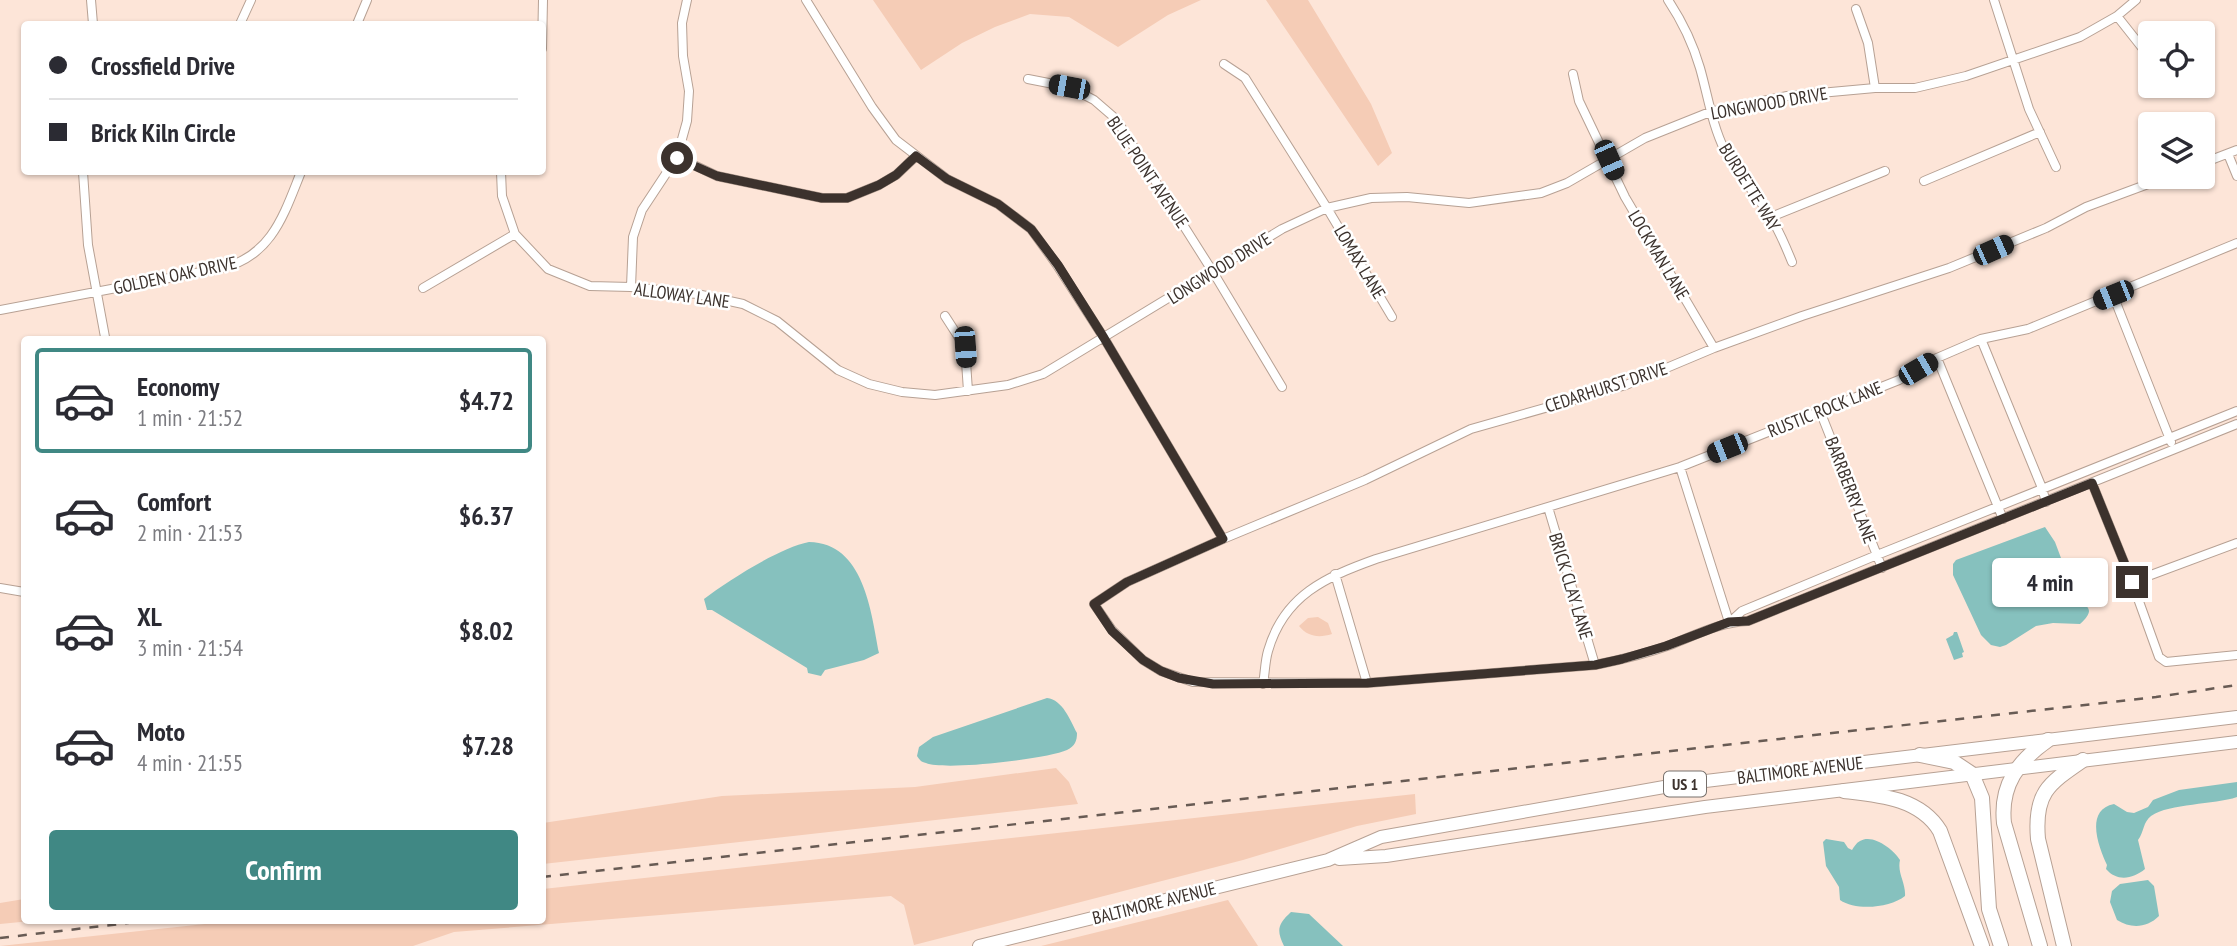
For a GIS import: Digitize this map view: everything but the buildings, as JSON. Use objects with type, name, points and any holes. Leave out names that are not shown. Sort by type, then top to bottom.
[{"type":"highway","points":[[2040,946],[2004,823],[2004,794],[2009,781],[2030,753],[2048,740]]},
{"type":"highway","points":[[1920,755],[1954,762],[1972,774],[1982,798],[1989,908],[2001,946]]},
{"type":"highway","points":[[2064,946],[2036,822],[2045,791],[2054,779],[2083,760]]},
{"type":"highway","points":[[1844,791],[1883,796],[1907,803],[1932,821],[1940,831],[1982,946]]},
{"type":"main road","name":"BALTIMORE AVENUE","points":[[979,946],[1328,860],[1381,837],[1567,803],[1681,785],[2237,717]]},
{"type":"main road","name":"BALTIMORE AVENUE","points":[[1328,860],[1386,856],[1705,807],[2237,742]]},
{"type":"street","points":[[91,0],[93,21]]},
{"type":"street","points":[[241,21],[251,0]]},
{"type":"street","points":[[358,21],[367,0]]},
{"type":"street","points":[[543,21],[544,0]]},
{"type":"street","points":[[631,288],[633,237],[642,210],[677,158],[687,121],[689,91],[683,56],[682,23],[687,0]]},
{"type":"street","points":[[806,0],[896,140],[947,179],[998,204],[1031,229],[1058,265],[1104,338],[1223,539]]},
{"type":"street","name":"BURDETTE WAY","points":[[1668,0],[1684,26],[1693,49],[1710,112],[1726,151],[1747,186],[1771,217],[1792,262]]},
{"type":"street","points":[[1994,0],[2026,100],[2056,167]]},
{"type":"street","name":"LONGWOOD DRIVE","points":[[1104,338],[1282,229],[1327,208],[1371,198],[1407,197],[1469,203],[1541,193],[1609,160],[1645,138],[1710,112],[1787,96],[1927,85],[2014,60],[2080,37],[2117,16],[2136,0]]},
{"type":"street","points":[[1856,9],[1868,43],[1875,88]]},
{"type":"street","points":[[2117,16],[2138,43]]},
{"type":"street","name":"LOMAX LANE","points":[[1224,64],[1245,78],[1392,317]]},
{"type":"street","name":"LOCKMAN LANE","points":[[1573,74],[1579,101],[1625,197],[1714,348]]},
{"type":"street","name":"BLUE POINT AVENUE","points":[[1028,79],[1069,87],[1094,100],[1116,119],[1282,387]]},
{"type":"street","points":[[1924,181],[2040,132]]},
{"type":"street","points":[[2215,159],[2233,152],[2237,176]]},
{"type":"street","points":[[677,158],[717,176],[822,198],[847,198],[896,175],[916,156]]},
{"type":"street","points":[[1771,217],[1885,171]]},
{"type":"street","points":[[83,175],[85,216],[105,336]]},
{"type":"street","name":"GOLDEN OAK DRIVE","points":[[0,310],[222,268],[246,260],[272,235],[300,175]]},
{"type":"street","name":"ALLOWAY LANE","points":[[501,175],[502,196],[515,234],[548,269],[590,286],[697,294],[743,304],[777,321],[838,370],[869,384],[902,392],[935,395],[1008,385],[1043,374],[1104,338]]},
{"type":"street","name":"CEDARHURST DRIVE","points":[[1264,684],[1193,682],[1161,671],[1131,650],[1112,631],[1094,604],[1127,582],[1365,480],[1471,429],[1626,385],[1714,348],[1821,309],[1949,268],[2046,228],[2087,207],[2138,188]]},
{"type":"street","points":[[423,288],[515,234]]},
{"type":"street","name":"RUSTIC ROCK LANE","points":[[1264,684],[1267,653],[1285,616],[1314,586],[1335,574],[1376,559],[1680,467],[1899,380],[1937,358],[1981,340],[2028,330],[2237,243]]},
{"type":"street","points":[[2113,295],[2175,450]]},
{"type":"street","points":[[945,316],[965,347],[968,391]]},
{"type":"street","points":[[1981,340],[2046,502]]},
{"type":"street","points":[[1937,358],[2003,519]]},
{"type":"street","name":"BARRBERRY LANE","points":[[1820,411],[1882,568]]},
{"type":"street","points":[[1729,622],[1742,611],[2237,411]]},
{"type":"street","points":[[1264,684],[1367,683],[1595,665],[1622,659],[1729,622],[1748,621],[2237,424]]},
{"type":"street","points":[[1680,467],[1729,622]]},
{"type":"street","points":[[2092,483],[2159,657],[2166,662],[2237,655]]},
{"type":"street","name":"BRICK CLAY LANE","points":[[1548,507],[1595,665]]},
{"type":"street","points":[[2132,582],[2237,543]]},
{"type":"street","points":[[1335,574],[1367,683]]},
{"type":"street","points":[[0,588],[21,592]]},
{"type":"shaded area","points":[[873,0],[1201,0],[1168,15],[1118,47],[1069,17],[1030,14],[962,43],[921,70]]},
{"type":"shaded area","points":[[1266,0],[1308,0],[1371,104],[1392,153],[1378,166]]},
{"type":"shaded area","points":[[1318,617],[1328,623],[1332,634],[1314,636],[1299,626],[1308,618]]},
{"type":"shaded area","points":[[1056,768],[1069,782],[1078,804],[546,864],[546,823],[722,796],[915,787]]},
{"type":"shaded area","points":[[1415,794],[1416,814],[1357,826],[1243,860],[914,945],[904,905],[891,896],[454,932],[413,946],[0,946],[205,924],[546,924],[546,889]]},
{"type":"shaded area","points":[[21,900],[21,922],[0,924],[0,903]]},
{"type":"shaded area","points":[[1228,900],[1258,946],[1041,946]]},
{"type":"water","points":[[2045,527],[2061,558],[2053,575],[2053,585],[2057,591],[2086,605],[2089,610],[2087,616],[2080,624],[2053,623],[2036,626],[2006,645],[1991,645],[1981,635],[1953,575],[1953,564],[1956,560]]},
{"type":"water","points":[[809,542],[827,545],[842,554],[853,566],[868,600],[879,653],[864,660],[825,670],[821,676],[808,673],[807,668],[712,610],[707,610],[704,599],[769,558]]},
{"type":"water","points":[[1957,632],[1964,652],[1963,657],[1954,660],[1946,639]]},
{"type":"water","points":[[1047,698],[1062,707],[1077,733],[1075,743],[1067,750],[1019,760],[953,766],[924,763],[917,756],[919,747],[933,737]]},
{"type":"water","points":[[2237,782],[2237,797],[2180,806],[2148,818],[2138,840],[2145,869],[2125,878],[2115,876],[2106,869],[2096,830],[2096,821],[2105,808],[2114,804],[2134,813],[2148,807],[2153,800],[2179,790]]},
{"type":"water","points":[[1826,839],[1844,842],[1852,850],[1857,843],[1865,839],[1888,847],[1900,860],[1905,896],[1873,907],[1855,906],[1840,900],[1839,887],[1826,866],[1823,842]]},
{"type":"water","points":[[2148,880],[2154,886],[2159,916],[2139,926],[2117,920],[2110,902],[2112,891],[2120,884]]},
{"type":"water","points":[[1291,912],[1309,914],[1343,946],[1284,946],[1280,928]]},
{"type":"railway","points":[[546,877],[2156,697],[2237,685]]},
{"type":"railway","points":[[0,938],[120,924]]},
{"type":"route","points":[[677,158],[717,176],[822,198],[847,198],[896,175],[916,156],[947,179],[998,204],[1031,229],[1058,265],[1104,338],[1223,539],[1127,582],[1094,604],[1112,631],[1131,650],[1161,671],[1179,678],[1213,684],[1367,683],[1595,665],[1666,646],[1729,622],[1748,621],[2092,483],[2132,582]]}]
